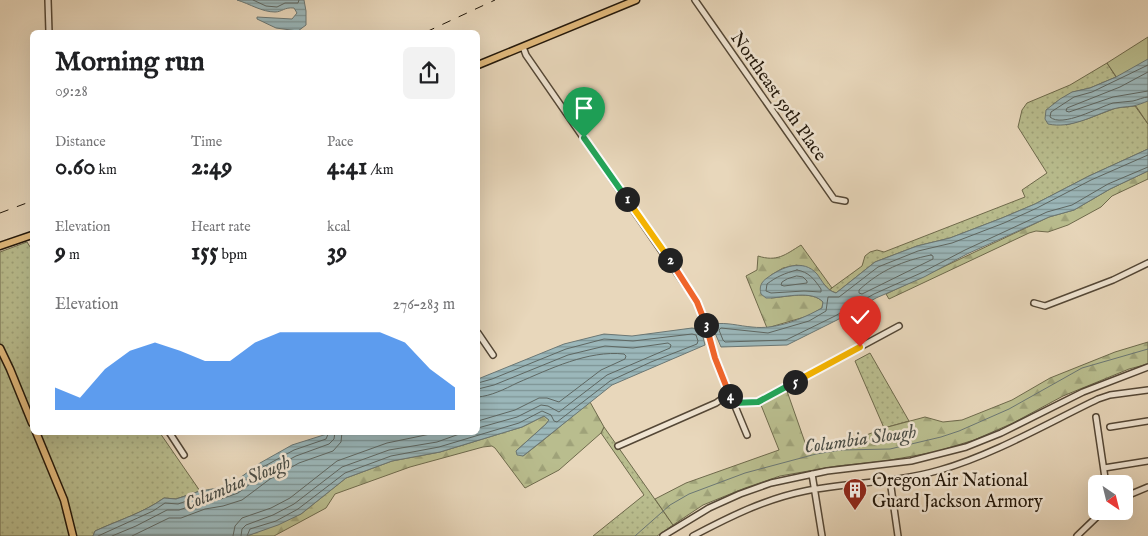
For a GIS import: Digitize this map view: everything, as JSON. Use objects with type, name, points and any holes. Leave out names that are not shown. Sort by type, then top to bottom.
[{"type":"main road","points":[[480,65],[633,0]]},
{"type":"main road","points":[[0,246],[30,236]]},
{"type":"main road","points":[[0,348],[30,418]]},
{"type":"main road","points":[[37,435],[64,500],[73,536]]},
{"type":"street","points":[[48,0],[49,30]]},
{"type":"street","name":"Northeast 59th Place","points":[[695,0],[834,198],[845,202]]},
{"type":"street","points":[[523,47],[697,302],[704,318],[715,358],[747,435]]},
{"type":"street","points":[[1034,303],[1044,306],[1113,280],[1148,264]]},
{"type":"street","points":[[733,403],[758,402],[900,326]]},
{"type":"street","points":[[480,336],[493,355]]},
{"type":"street","points":[[663,536],[700,513],[740,494],[771,483],[812,474],[900,464],[957,450],[1001,433],[1083,392],[1148,367]]},
{"type":"street","points":[[693,536],[754,506],[815,489],[890,480],[942,470],[984,454],[1098,399],[1110,395],[1148,390]]},
{"type":"street","points":[[618,446],[716,403],[730,393]]},
{"type":"street","points":[[1096,417],[1106,475]]},
{"type":"street","points":[[1110,427],[1148,421]]},
{"type":"street","points":[[170,435],[184,455]]},
{"type":"street","points":[[1104,468],[1148,461]]},
{"type":"street","points":[[812,474],[822,536]]},
{"type":"street","points":[[890,480],[898,536]]},
{"type":"street","points":[[1133,493],[1148,487]]},
{"type":"street","points":[[1078,536],[1093,520]]},
{"type":"green space","points":[[1148,37],[1148,124],[1107,63]]},
{"type":"green space","points":[[1107,63],[1116,77],[1090,88],[1073,92],[1053,104],[1066,125],[1116,108],[1135,106],[1148,124],[1148,149],[1002,218],[950,238],[917,246],[875,262],[836,293],[829,290],[862,266],[865,256],[870,252],[877,250],[884,252],[1025,197],[1022,190],[1047,173],[1018,127],[1022,110],[1027,103],[1070,85]]},
{"type":"green space","points":[[1148,171],[1148,179],[1112,196],[1101,207],[1068,225],[1048,232],[1036,231],[1029,233],[889,299],[886,294],[1049,217],[1074,210],[1110,189]]},
{"type":"green space","points":[[27,242],[30,247],[30,435],[161,435],[200,491],[176,499],[164,498],[139,512],[95,531],[93,536],[0,536],[0,252]]},
{"type":"green space","points":[[801,245],[832,288],[829,290],[824,284],[797,265],[783,268],[771,275],[771,298],[806,295],[818,298],[823,302],[822,308],[808,316],[767,328],[746,276],[757,270],[758,256],[776,258]]},
{"type":"green space","points":[[1148,342],[1148,364],[1129,369],[1063,396],[1013,423],[974,440],[935,452],[780,476],[703,505],[673,525],[655,499],[686,483],[779,450],[761,405],[787,391],[808,451],[859,438],[884,428],[925,417],[943,422],[962,420],[1012,400],[1050,378],[1115,352]]},
{"type":"green space","points":[[870,353],[909,421],[884,428],[855,361]]},
{"type":"green space","points":[[590,402],[604,427],[601,433],[559,470],[525,488],[495,448],[492,446],[483,447],[410,467],[335,494],[326,508],[274,536],[247,536],[301,514],[346,478],[392,461],[440,452],[522,427],[544,416],[549,420],[546,424],[516,451],[523,456]]},
{"type":"green space","points":[[604,427],[673,525],[657,536],[593,536],[644,495],[601,433]]},
{"type":"water","points":[[237,0],[304,0],[306,25],[299,30],[276,28],[257,19],[257,17],[292,19],[297,13],[294,8],[277,12],[261,9]]},
{"type":"water","points":[[1148,59],[1148,101],[1135,106],[1113,109],[1065,125],[1048,124],[1045,119],[1046,110],[1060,99],[1072,92],[1090,88],[1116,77]]},
{"type":"water","points":[[1148,149],[1148,171],[1110,189],[1074,210],[1049,217],[967,254],[924,277],[876,298],[787,345],[721,347],[712,326],[713,324],[770,327],[797,320],[822,308],[823,302],[812,296],[799,295],[766,298],[761,294],[760,287],[763,281],[779,270],[792,266],[805,266],[817,274],[827,288],[836,293],[875,262],[917,246],[950,238],[1002,218]]},
{"type":"water","points":[[692,328],[699,329],[705,345],[612,385],[523,456],[517,455],[516,451],[546,424],[549,420],[544,416],[522,427],[440,452],[392,461],[346,478],[301,514],[278,525],[247,536],[93,536],[95,531],[139,512],[164,498],[176,499],[233,483],[260,463],[292,445],[324,435],[480,435],[480,378],[564,344],[604,334],[632,336]]},
{"type":"waterway","name":"Columbia Slough","points":[[635,536],[670,505],[689,494],[745,473],[816,454],[841,450],[890,449],[941,437],[1009,409],[1082,368],[1148,349]]},
{"type":"railway","points":[[430,30],[495,0]]},
{"type":"railway","points":[[0,213],[30,202]]},
{"type":"place","name":"Oregon Air National Guard Jackson Armory","points":[[855,511]]},
{"type":"route","points":[[584,138],[700,306],[715,358],[733,403],[749,404],[758,402],[860,347]]}]
